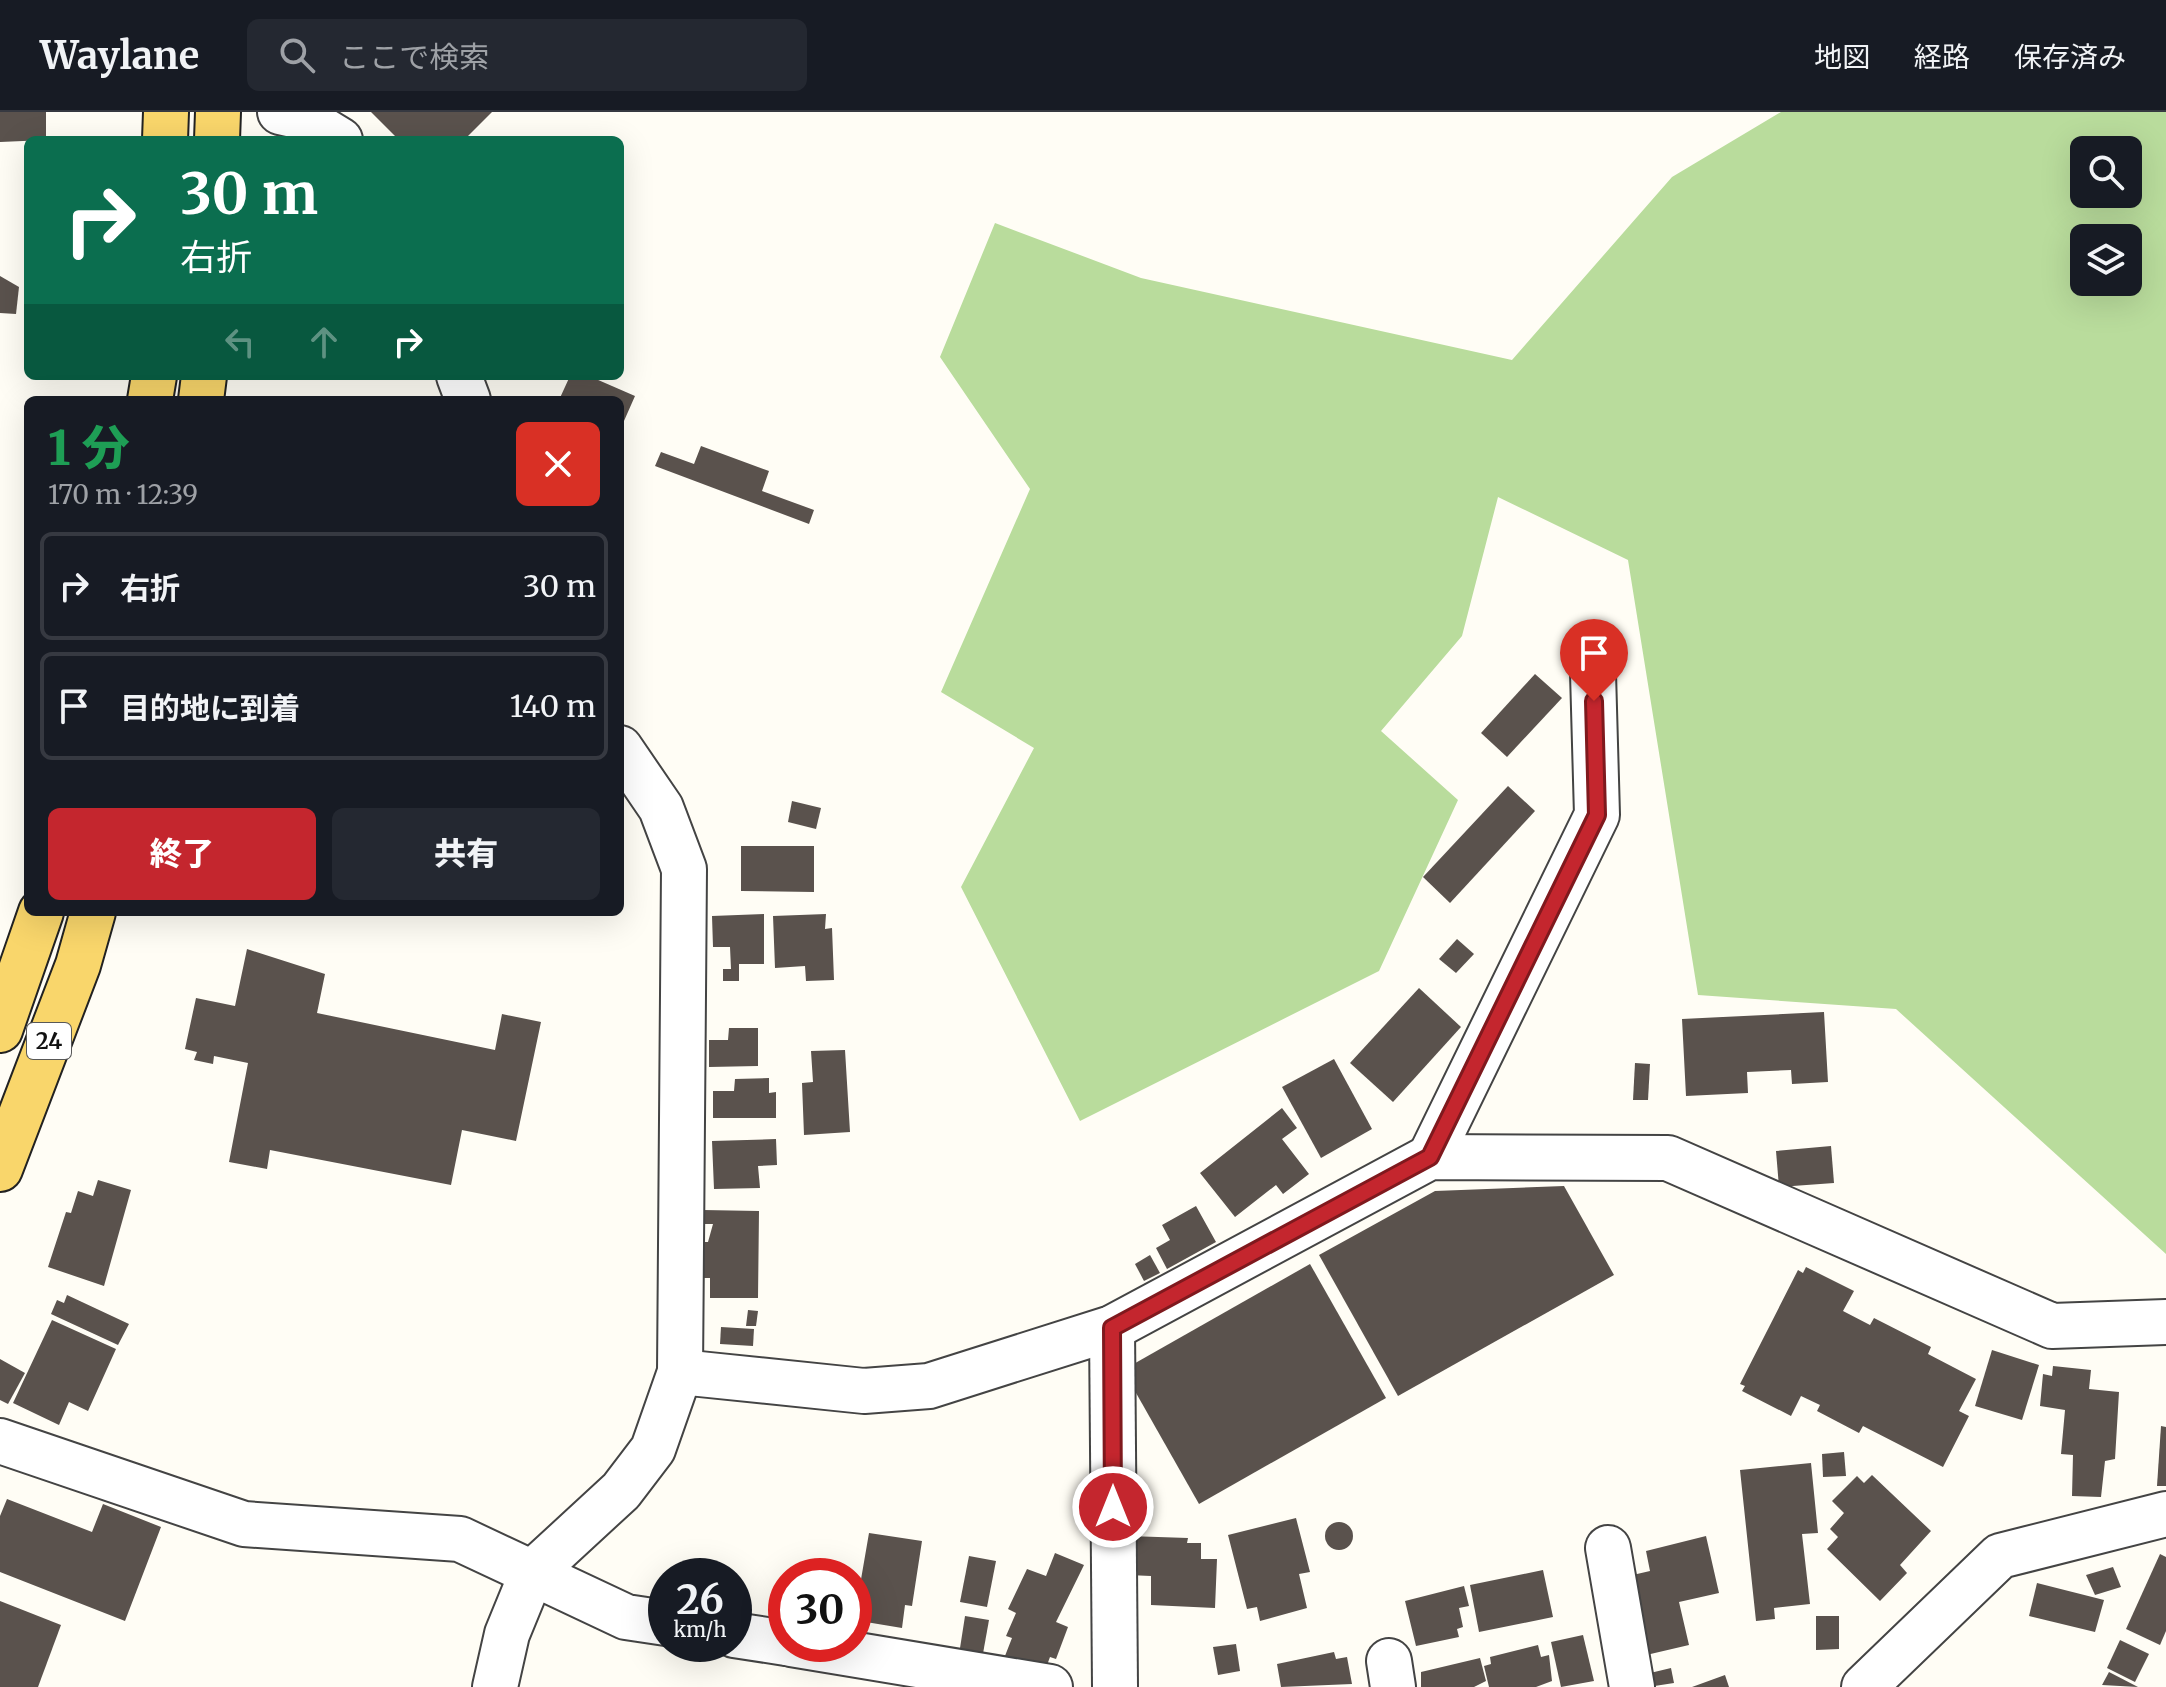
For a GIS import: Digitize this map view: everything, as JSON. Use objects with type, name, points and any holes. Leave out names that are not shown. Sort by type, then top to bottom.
[{"type":"main road","points":[[165,136],[166,112]]},
{"type":"main road","points":[[217,136],[218,112]]},
{"type":"main road","name":"24","points":[[0,1030],[40,916]]},
{"type":"main road","name":"24","points":[[0,1169],[78,965],[92,916]]},
{"type":"street","points":[[280,112],[302,117],[333,136]]},
{"type":"street","points":[[1430,1157],[1597,815],[1593,673]]},
{"type":"street","points":[[495,1687],[507,1634],[532,1573],[621,1491],[653,1449],[680,1372],[684,869],[661,808],[624,754]]},
{"type":"street","points":[[680,1372],[864,1391],[929,1386],[1112,1328],[1430,1157],[1668,1158],[2052,1326],[2166,1322]]},
{"type":"street","points":[[1112,1328],[1115,1687]]},
{"type":"street","points":[[0,1441],[244,1524],[460,1539],[626,1617],[648,1620]]},
{"type":"street","points":[[1864,1687],[2000,1556],[2166,1514]]},
{"type":"street","points":[[1608,1548],[1632,1687]]},
{"type":"street","points":[[872,1658],[1050,1687]]},
{"type":"green space","points":[[1781,112],[2166,112],[2166,1254],[1896,1009],[1698,995],[1628,560],[1498,497],[1462,636],[1381,731],[1458,800],[1379,971],[1080,1121],[961,887],[1034,748],[941,692],[1030,489],[940,357],[995,223],[1141,278],[1512,360],[1672,177]]},
{"type":"building","points":[[0,112],[46,112],[46,136],[24,136],[24,141],[0,142]]},
{"type":"building","points":[[371,112],[492,112],[468,136],[395,136]]},
{"type":"building","points":[[0,276],[19,287],[16,314],[0,313]]},
{"type":"building","points":[[568,380],[598,380],[635,396],[624,421],[624,396],[561,396]]},
{"type":"building","points":[[701,446],[769,471],[762,491],[814,510],[809,524],[655,466],[661,452],[694,464]]},
{"type":"building","points":[[1535,674],[1562,698],[1507,757],[1481,733]]},
{"type":"building","points":[[1508,786],[1535,811],[1450,903],[1423,877]]},
{"type":"building","points":[[792,801],[821,808],[816,829],[788,822]]},
{"type":"building","points":[[741,846],[814,846],[814,892],[741,891]]},
{"type":"building","points":[[764,914],[764,964],[739,964],[739,981],[723,981],[723,969],[731,969],[730,947],[713,947],[712,916]]},
{"type":"building","points":[[826,914],[825,929],[832,928],[834,980],[806,981],[805,966],[775,968],[773,916]]},
{"type":"building","points":[[1457,939],[1474,954],[1456,973],[1439,959]]},
{"type":"building","points":[[247,949],[325,974],[317,1013],[495,1050],[502,1014],[541,1022],[516,1141],[462,1130],[451,1185],[270,1150],[267,1169],[229,1162],[248,1063],[214,1056],[213,1064],[194,1060],[197,1052],[185,1049],[196,998],[235,1006]]},
{"type":"building","points":[[1419,988],[1461,1027],[1393,1102],[1350,1063]]},
{"type":"building","points":[[1824,1012],[1828,1082],[1792,1084],[1791,1070],[1747,1072],[1748,1093],[1686,1096],[1682,1019]]},
{"type":"building","points":[[729,1028],[758,1028],[758,1066],[709,1067],[709,1040],[728,1040]]},
{"type":"building","points":[[845,1050],[850,1132],[804,1135],[802,1083],[813,1082],[811,1051]]},
{"type":"building","points":[[1334,1059],[1372,1129],[1321,1158],[1282,1087]]},
{"type":"building","points":[[1635,1063],[1650,1064],[1648,1100],[1633,1100]]},
{"type":"building","points":[[769,1078],[769,1093],[776,1092],[776,1118],[713,1118],[713,1091],[734,1091],[735,1079]]},
{"type":"building","points":[[1282,1108],[1297,1128],[1282,1139],[1309,1174],[1283,1194],[1276,1185],[1235,1217],[1200,1173]]},
{"type":"building","points":[[776,1139],[777,1165],[758,1166],[760,1188],[714,1189],[712,1141]]},
{"type":"building","points":[[1831,1146],[1834,1183],[1779,1187],[1776,1151]]},
{"type":"building","points":[[98,1180],[131,1190],[104,1286],[48,1267],[66,1212],[71,1213],[78,1191],[93,1196]]},
{"type":"building","points":[[1564,1186],[1614,1275],[1398,1396],[1319,1255],[1435,1191]]},
{"type":"building","points":[[1196,1206],[1216,1242],[1167,1269],[1156,1248],[1170,1240],[1162,1225]]},
{"type":"building","points":[[703,1210],[759,1211],[758,1298],[710,1298],[710,1278],[704,1278],[704,1242],[708,1242],[713,1224],[703,1224]]},
{"type":"building","points":[[1150,1255],[1160,1273],[1144,1281],[1135,1264]]},
{"type":"building","points":[[1310,1264],[1386,1398],[1199,1504],[1123,1370]]},
{"type":"building","points":[[1806,1267],[1854,1291],[1843,1311],[1870,1325],[1874,1318],[1931,1347],[1928,1354],[1976,1379],[1959,1411],[1969,1416],[1943,1467],[1863,1426],[1859,1433],[1817,1411],[1820,1405],[1801,1396],[1791,1416],[1742,1391],[1745,1386],[1740,1384],[1798,1270],[1803,1273]]},
{"type":"building","points":[[67,1295],[129,1324],[118,1345],[51,1314],[57,1300],[64,1303]]},
{"type":"building","points":[[748,1310],[758,1311],[756,1326],[746,1326]]},
{"type":"building","points":[[52,1320],[116,1349],[88,1411],[69,1402],[59,1425],[13,1403]]},
{"type":"building","points":[[721,1327],[754,1329],[753,1346],[720,1344]]},
{"type":"building","points":[[1992,1350],[2039,1365],[2022,1420],[1975,1406]]},
{"type":"building","points":[[0,1359],[25,1373],[8,1404],[0,1400]]},
{"type":"building","points":[[2053,1366],[2091,1370],[2089,1389],[2119,1392],[2115,1459],[2105,1461],[2101,1497],[2072,1496],[2073,1455],[2061,1454],[2065,1410],[2040,1406],[2043,1374],[2052,1376]]},
{"type":"building","points":[[2161,1426],[2166,1427],[2166,1486],[2157,1486]]},
{"type":"building","points":[[1844,1452],[1846,1476],[1823,1477],[1822,1454]]},
{"type":"building","points":[[1811,1463],[1818,1533],[1802,1534],[1810,1604],[1774,1608],[1775,1619],[1756,1621],[1740,1470]]},
{"type":"building","points":[[1872,1475],[1931,1531],[1900,1565],[1907,1573],[1880,1601],[1827,1549],[1838,1537],[1830,1529],[1844,1513],[1832,1501],[1857,1476],[1864,1483]]},
{"type":"building","points":[[7,1499],[92,1532],[103,1504],[161,1527],[125,1621],[0,1572],[0,1516]]},
{"type":"building","points":[[1296,1518],[1310,1572],[1299,1574],[1307,1608],[1260,1621],[1257,1607],[1247,1609],[1228,1535]]},
{"type":"building","points":[[1339,1522],[1349,1526],[1353,1536],[1349,1546],[1339,1550],[1329,1546],[1325,1536],[1329,1526]]},
{"type":"building","points":[[869,1533],[922,1541],[912,1606],[905,1605],[902,1628],[872,1623],[872,1558],[865,1558]]},
{"type":"building","points":[[1128,1536],[1188,1538],[1187,1543],[1201,1543],[1201,1559],[1217,1559],[1215,1608],[1151,1605],[1151,1576],[1128,1575]]},
{"type":"building","points":[[1706,1536],[1719,1593],[1679,1602],[1689,1645],[1642,1656],[1624,1577],[1650,1571],[1646,1551]]},
{"type":"building","points":[[1055,1553],[1084,1565],[1056,1622],[1068,1627],[1056,1659],[1050,1657],[1040,1684],[1003,1661],[1012,1638],[1006,1636],[1016,1613],[1008,1609],[1027,1569],[1046,1576]]},
{"type":"building","points":[[2160,1554],[2166,1557],[2166,1631],[2160,1645],[2126,1629]]},
{"type":"building","points":[[969,1556],[996,1561],[987,1607],[960,1602]]},
{"type":"building","points":[[2113,1567],[2121,1587],[2095,1595],[2086,1575]]},
{"type":"building","points":[[1543,1570],[1553,1617],[1479,1632],[1470,1585]]},
{"type":"building","points":[[2037,1583],[2104,1600],[2095,1632],[2029,1616]]},
{"type":"building","points":[[1464,1586],[1469,1606],[1459,1608],[1463,1627],[1457,1629],[1459,1637],[1416,1646],[1405,1601]]},
{"type":"building","points":[[0,1601],[61,1625],[38,1687],[0,1687]]},
{"type":"building","points":[[965,1616],[989,1620],[982,1659],[969,1657],[960,1648]]},
{"type":"building","points":[[1816,1616],[1839,1616],[1839,1649],[1816,1650]]},
{"type":"building","points":[[1583,1635],[1594,1681],[1561,1687],[1551,1642]]},
{"type":"building","points":[[2120,1640],[2149,1654],[2135,1682],[2107,1668]]},
{"type":"building","points":[[1236,1644],[1240,1671],[1218,1675],[1213,1647]]},
{"type":"building","points":[[1538,1645],[1541,1657],[1549,1655],[1552,1681],[1536,1687],[1489,1687],[1484,1666],[1491,1664],[1490,1657]]},
{"type":"building","points":[[1334,1652],[1336,1659],[1347,1657],[1352,1684],[1281,1687],[1277,1664]]},
{"type":"building","points":[[1480,1658],[1486,1681],[1474,1687],[1421,1687],[1421,1672]]},
{"type":"building","points":[[1671,1668],[1674,1683],[1648,1687],[1646,1674]]},
{"type":"building","points":[[2109,1672],[2138,1687],[2102,1685]]},
{"type":"building","points":[[1725,1675],[1729,1687],[1692,1687]]},
{"type":"route","points":[[1113,1507],[1112,1328],[1430,1157],[1597,815],[1594,701]]}]
